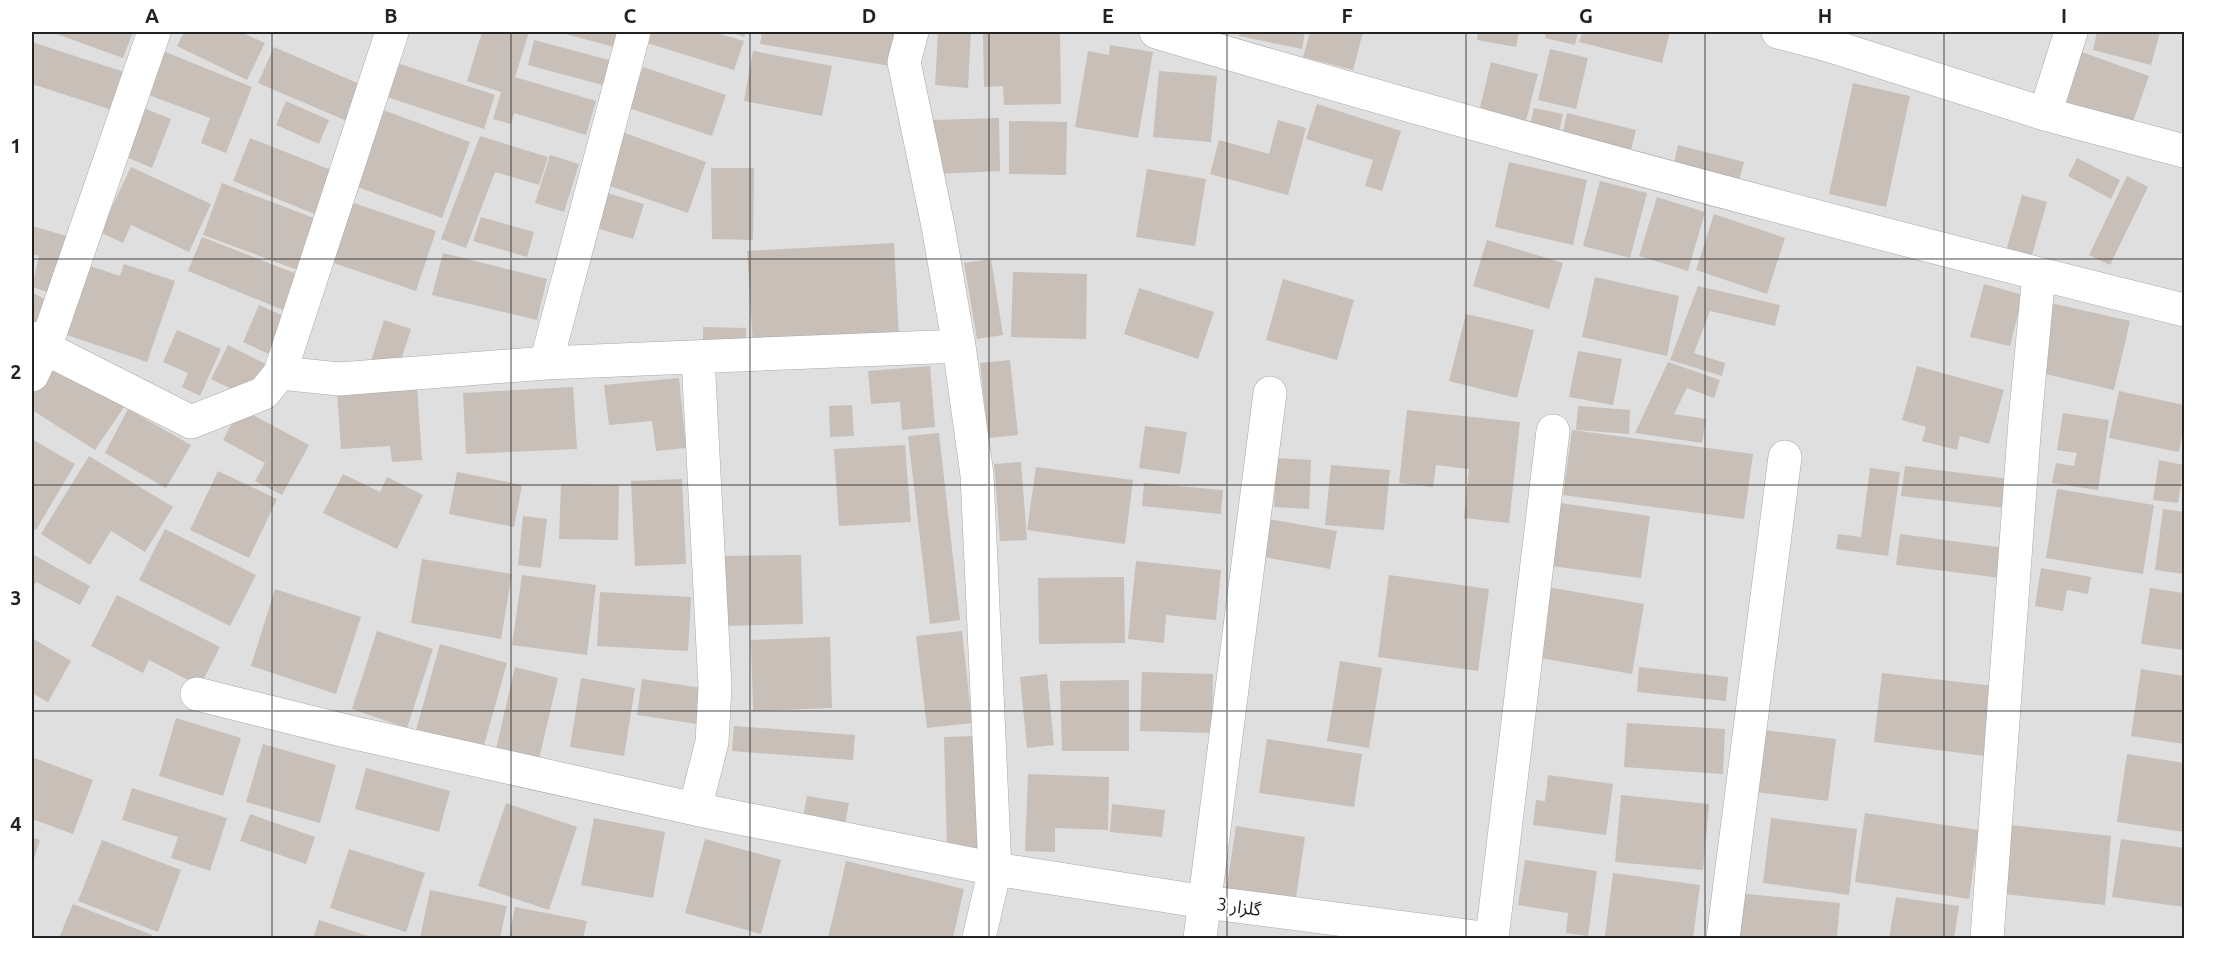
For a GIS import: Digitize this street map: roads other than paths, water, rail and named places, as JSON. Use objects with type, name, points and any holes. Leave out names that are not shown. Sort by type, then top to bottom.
[{"type":"street","points":[[154,32],[36,354],[191,422],[264,393],[280,373],[392,32]]},
{"type":"street","points":[[546,363],[634,32]]},
{"type":"street","points":[[912,32],[904,62],[939,226],[977,475],[995,869],[979,939]]},
{"type":"street","points":[[1156,32],[1604,159],[2184,310]]},
{"type":"street","points":[[1778,32],[1828,45],[2045,114],[2184,151]]},
{"type":"street","points":[[2045,114],[2071,32]]},
{"type":"street","points":[[1987,939],[2025,421],[2039,274]]},
{"type":"street","points":[[280,373],[339,379],[546,363],[959,346]]},
{"type":"street","points":[[695,809],[712,742],[715,687],[698,357]]},
{"type":"street","points":[[1200,939],[1270,393]]},
{"type":"street","points":[[1492,939],[1553,431]]},
{"type":"street","points":[[1723,939],[1785,457]]},
{"type":"street","name":"گلزار 3","points":[[197,694],[346,731],[695,809],[995,869],[1205,902],[1483,939]]}]
